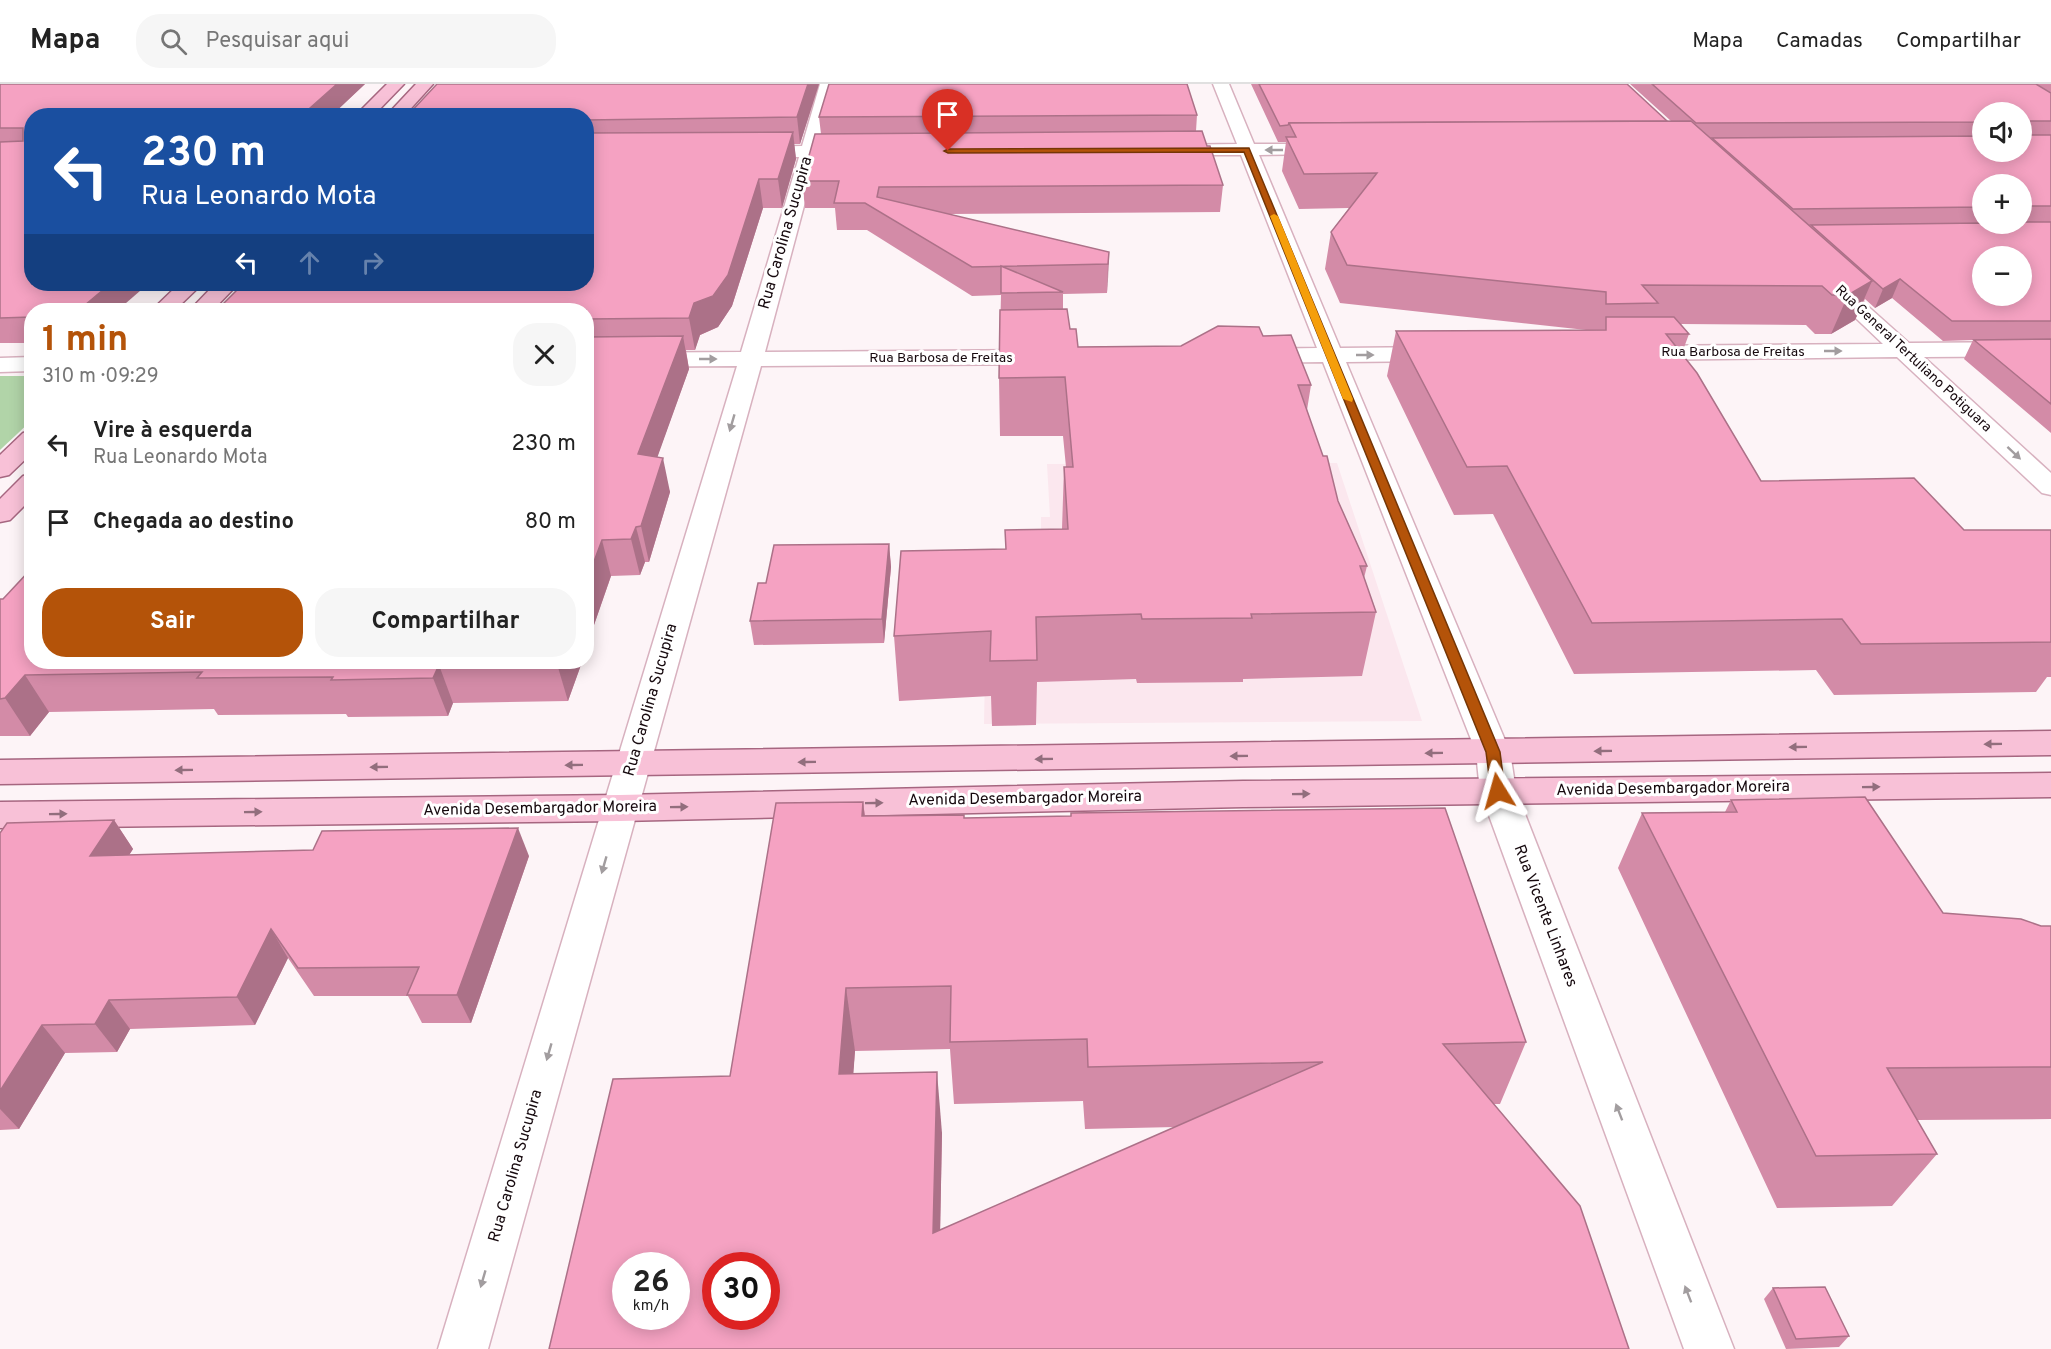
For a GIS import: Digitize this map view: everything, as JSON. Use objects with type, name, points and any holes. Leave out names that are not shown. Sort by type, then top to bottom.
[{"type":"main road","points":[[371,108],[396,84]]},
{"type":"main road","points":[[402,108],[425,84]]},
{"type":"main road","points":[[170,303],[183,291]]},
{"type":"main road","points":[[208,303],[220,291]]},
{"type":"main road","points":[[0,469],[24,446]]},
{"type":"main road","points":[[0,514],[24,490]]},
{"type":"main road","name":"Avenida Desembargador Moreira","points":[[0,814],[620,808],[1495,772],[2051,743]]},
{"type":"main road","name":"Avenida Desembargador Moreira","points":[[0,772],[632,765],[1495,772],[2051,785]]},
{"type":"street","name":"Rua Carolina Sucupira","points":[[463,1349],[751,359],[828,84]]},
{"type":"street","name":"Rua Vicente Linhares","points":[[1221,84],[1495,772],[1709,1349]]},
{"type":"street","points":[[1152,150],[1342,149]]},
{"type":"street","points":[[739,152],[869,151]]},
{"type":"street","name":"Rua General Tertuliano Potiguara","points":[[1812,266],[2051,487]]},
{"type":"street","name":"Rua Barbosa de Freitas","points":[[1616,353],[2051,349]]},
{"type":"street","points":[[1236,356],[1461,354]]},
{"type":"street","name":"Rua Barbosa de Freitas","points":[[594,360],[1070,357]]},
{"type":"street","points":[[0,365],[24,364]]},
{"type":"shaded area","points":[[1337,463],[1422,721],[984,724],[987,568],[1041,567],[1041,517],[1050,517],[1047,464]]},
{"type":"green space","points":[[0,376],[24,376],[24,428],[0,450]]},
{"type":"building","points":[[0,84],[337,84],[310,108],[24,108],[24,291],[102,291],[87,303],[24,303],[24,317],[0,318],[0,142],[23,141],[23,128],[0,128]]},
{"type":"building","points":[[437,84],[808,84],[797,117],[594,120],[594,108],[414,108]]},
{"type":"building","points":[[829,84],[1187,84],[1197,115],[819,117]]},
{"type":"building","points":[[1259,84],[1627,84],[1667,121],[1289,123],[1280,126]]},
{"type":"building","points":[[1652,84],[2036,84],[2051,93],[2051,121],[2032,121],[2032,102],[1972,102],[1972,122],[1696,123]]},
{"type":"building","points":[[1691,121],[1872,281],[1848,295],[1832,295],[1822,286],[1642,285],[1658,303],[1606,304],[1606,292],[1347,265],[1331,232],[1377,173],[1304,174],[1286,137],[1296,137],[1289,123]]},
{"type":"building","points":[[1202,131],[1207,146],[1210,146],[1223,185],[879,187],[877,197],[1109,252],[1108,264],[972,267],[865,203],[834,203],[839,181],[802,181],[815,134]]},
{"type":"building","points":[[793,132],[778,179],[759,179],[728,275],[713,296],[694,303],[689,318],[594,319],[594,303],[224,303],[236,291],[594,291],[594,133]]},
{"type":"building","points":[[2032,135],[2051,135],[2051,206],[2032,206],[2032,174],[1972,174],[1972,207],[1793,209],[1712,138],[1972,136],[1972,162],[2032,162]]},
{"type":"building","points":[[2032,222],[2051,222],[2051,321],[1952,321],[1900,279],[1883,289],[1811,225],[1972,223],[1972,234],[2032,234]]},
{"type":"building","points":[[1001,266],[1063,292],[1001,293]]},
{"type":"building","points":[[1067,309],[1070,329],[1076,329],[1078,347],[1181,346],[1218,326],[1259,327],[1263,336],[1291,335],[1311,385],[1298,385],[1323,456],[1327,456],[1338,501],[1367,566],[1360,566],[1376,612],[1251,614],[1252,618],[1142,619],[1141,614],[1036,617],[1037,660],[990,661],[991,631],[894,636],[901,551],[1006,549],[1005,530],[1068,529],[1064,467],[1073,467],[1065,377],[999,378],[1000,310]]},
{"type":"building","points":[[1606,317],[1674,317],[1689,334],[1666,334],[1697,373],[1761,481],[1914,478],[1964,530],[2051,530],[2051,642],[1861,644],[1842,619],[1592,623],[1507,466],[1467,467],[1396,331],[1606,330]]},
{"type":"building","points":[[683,336],[638,454],[663,458],[641,526],[636,527],[631,539],[602,540],[594,562],[594,337]]},
{"type":"building","points":[[2051,339],[2051,404],[1974,340]]},
{"type":"building","points":[[889,544],[882,619],[750,621],[758,583],[766,583],[774,545]]},
{"type":"building","points":[[24,577],[24,669],[437,669],[433,678],[331,680],[333,677],[197,678],[202,672],[25,675],[5,698],[0,699],[0,599],[3,599]]},
{"type":"building","points":[[1865,797],[1943,913],[2021,919],[2041,926],[2051,926],[2051,1067],[1887,1068],[1937,1154],[1816,1156],[1642,813],[1737,812],[1731,800]]},
{"type":"building","points":[[863,802],[862,816],[964,815],[964,818],[1071,816],[1071,813],[1445,808],[1526,1042],[1443,1044],[1580,1206],[1629,1349],[549,1349],[613,1079],[730,1076],[776,803]],"holes":[[[951,986],[950,1042],[1087,1039],[1088,1067],[1323,1062],[933,1233],[937,1072],[839,1074],[846,988]]]},
{"type":"building","points":[[114,820],[90,856],[313,850],[322,831],[518,828],[457,995],[407,995],[419,967],[298,968],[271,929],[237,997],[109,1000],[95,1024],[42,1025],[0,1091],[0,833],[7,823]]},
{"type":"building","points":[[1825,1287],[1849,1336],[1796,1339],[1773,1288]]},
{"type":"slow traffic","points":[[1274,216],[1348,399]]},
{"type":"route","points":[[948,151],[1246,150],[1493,752],[1498,791]]}]
